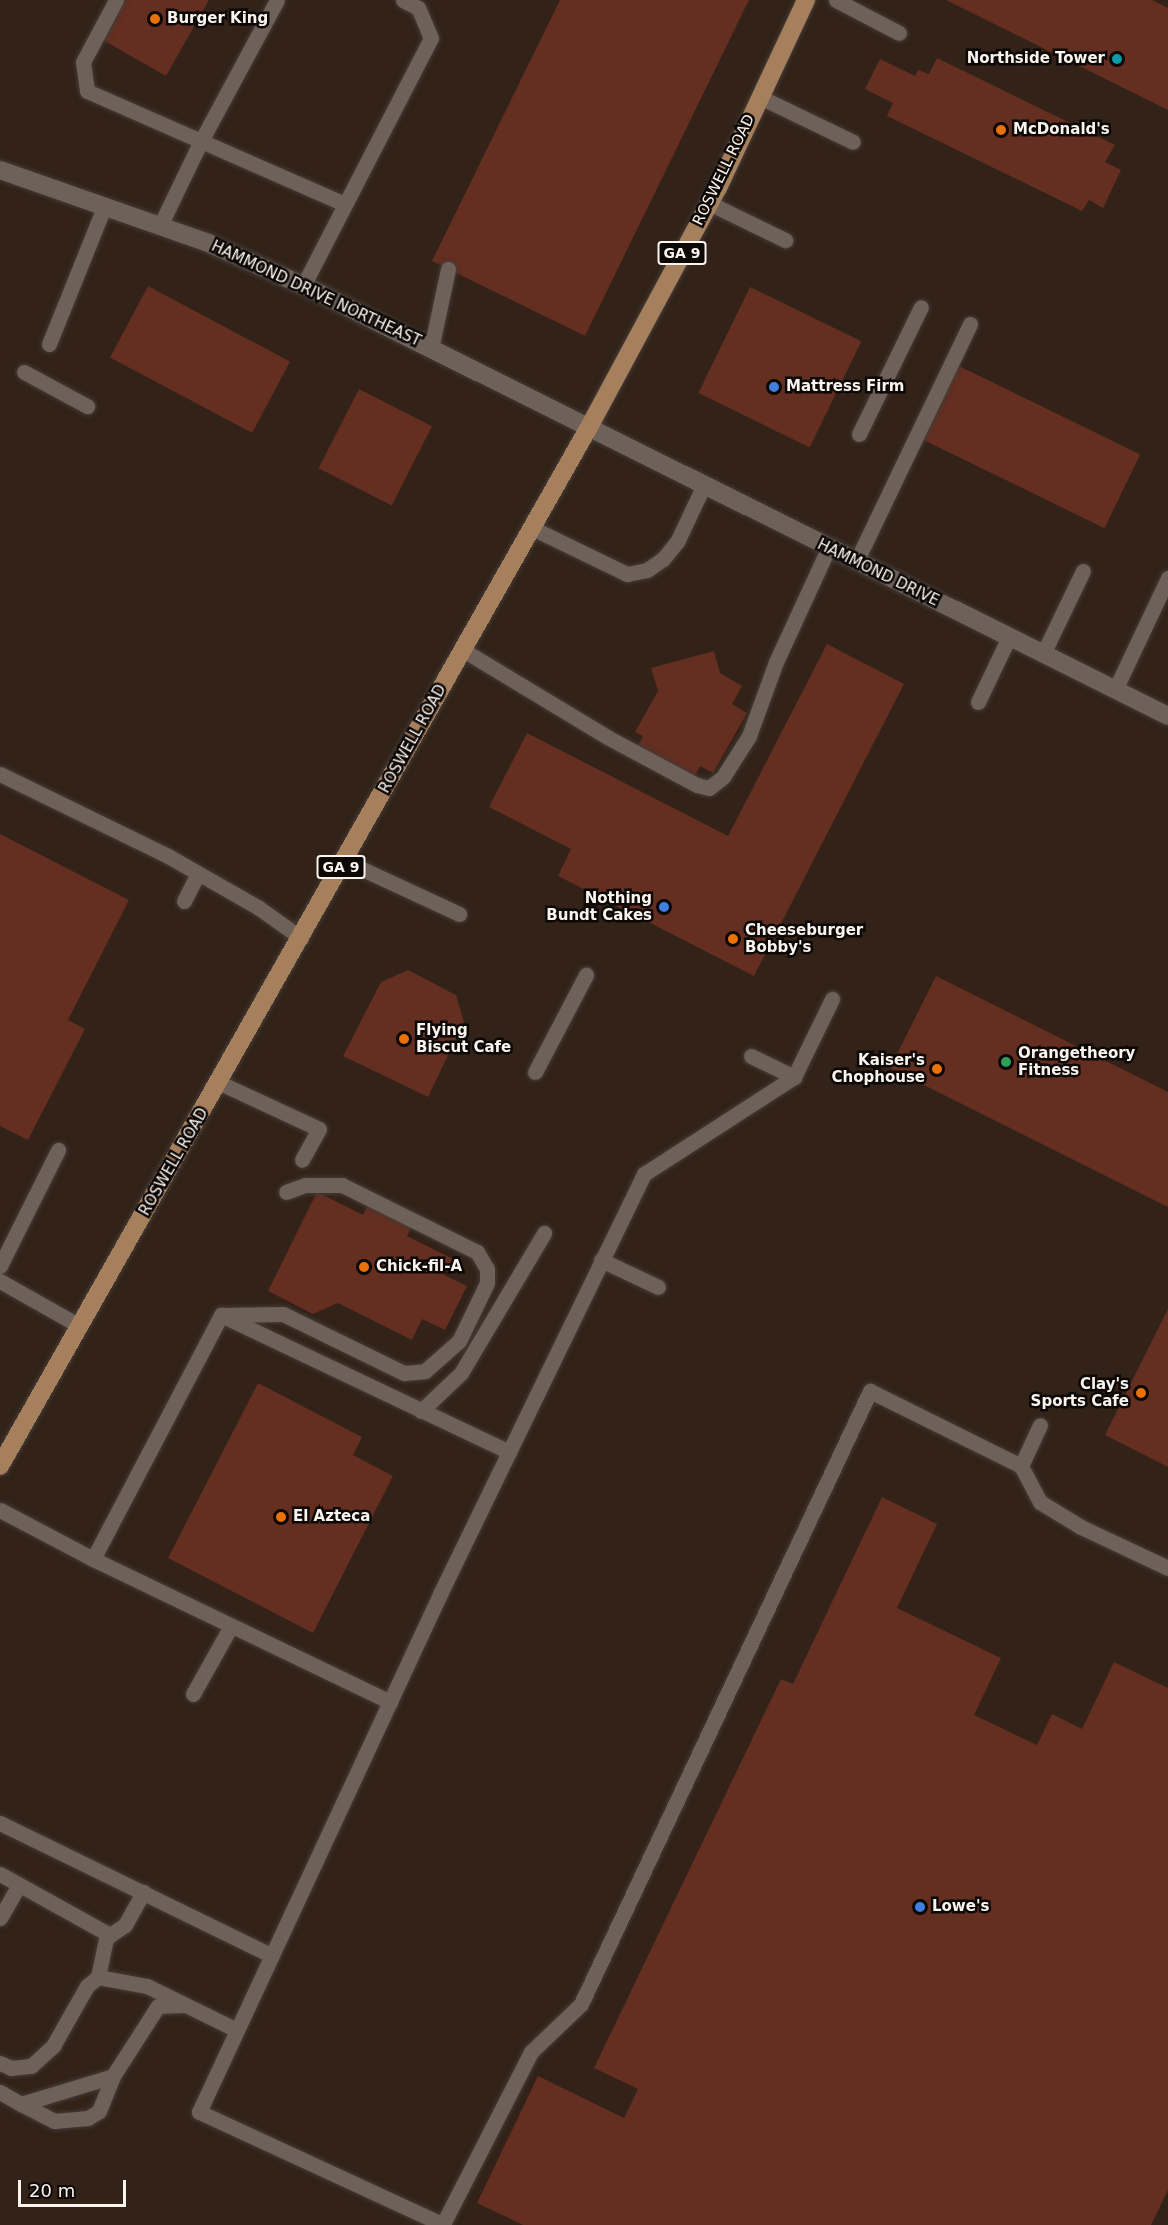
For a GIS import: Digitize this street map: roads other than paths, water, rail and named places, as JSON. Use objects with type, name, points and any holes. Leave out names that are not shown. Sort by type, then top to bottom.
[{"type":"main road","name":"ROSWELL ROAD","points":[[0,1466],[220,1083],[588,429],[709,203],[806,0]]},
{"type":"street","name":"HAMMOND DRIVE NORTHEAST","points":[[0,170],[160,226],[303,286],[588,429]]},
{"type":"street","name":"HAMMOND DRIVE","points":[[588,429],[1168,716]]},
{"type":"lane","points":[[116,0],[83,62],[87,91],[200,143],[344,204]]},
{"type":"lane","points":[[160,226],[200,143],[277,0]]},
{"type":"lane","points":[[303,286],[431,38],[418,8],[403,0]]},
{"type":"lane","points":[[836,0],[899,33]]},
{"type":"lane","points":[[760,97],[853,142]]},
{"type":"lane","points":[[709,203],[785,240]]},
{"type":"lane","points":[[50,344],[104,207]]},
{"type":"lane","points":[[431,349],[448,269]]},
{"type":"lane","points":[[860,434],[921,307]]},
{"type":"lane","points":[[856,562],[970,324]]},
{"type":"lane","points":[[24,372],[87,406]]},
{"type":"lane","points":[[532,528],[627,574],[647,570],[663,559],[677,542],[703,487]]},
{"type":"lane","points":[[463,650],[607,737],[697,785],[710,788],[723,777],[749,736],[776,662],[828,549]]},
{"type":"lane","points":[[1043,654],[1083,571]]},
{"type":"lane","points":[[1115,690],[1168,578]]},
{"type":"lane","points":[[978,702],[1009,638]]},
{"type":"lane","points":[[0,774],[198,873],[301,938]]},
{"type":"lane","points":[[345,861],[459,914]]},
{"type":"lane","points":[[184,901],[198,873]]},
{"type":"lane","points":[[535,1072],[586,975]]},
{"type":"lane","points":[[832,999],[794,1077],[644,1174],[508,1452],[199,2112],[443,2225],[531,2052],[581,2004],[870,1391],[1021,1466],[1040,1502],[1081,1527],[1168,1568]]},
{"type":"lane","points":[[751,1056],[794,1077]]},
{"type":"lane","points":[[220,1083],[319,1129],[302,1160]]},
{"type":"lane","points":[[0,1266],[58,1150]]},
{"type":"lane","points":[[221,1315],[282,1314],[404,1373],[425,1371],[459,1341],[487,1283],[487,1269],[477,1252],[342,1185],[305,1185],[286,1192]]},
{"type":"lane","points":[[421,1411],[461,1373],[544,1233]]},
{"type":"lane","points":[[601,1260],[658,1287]]},
{"type":"lane","points":[[0,1281],[80,1326]]},
{"type":"lane","points":[[221,1315],[508,1452]]},
{"type":"lane","points":[[93,1559],[221,1315]]},
{"type":"lane","points":[[1021,1466],[1040,1425]]},
{"type":"lane","points":[[0,1510],[93,1559],[390,1702]]},
{"type":"lane","points":[[194,1694],[231,1626]]},
{"type":"lane","points":[[0,1823],[271,1955]]},
{"type":"lane","points":[[0,1874],[107,1934]]},
{"type":"lane","points":[[0,1918],[19,1885]]},
{"type":"lane","points":[[107,1934],[125,1925],[143,1893]]},
{"type":"lane","points":[[0,2063],[11,2068],[31,2066],[53,2046],[87,1986],[98,1977],[107,1934]]},
{"type":"lane","points":[[98,1977],[147,1986],[188,2004],[237,2030]]},
{"type":"lane","points":[[0,2092],[54,2121],[81,2120],[99,2111],[113,2076],[158,2006],[188,2004]]},
{"type":"lane","points":[[21,2104],[113,2076]]},
{"type":"place","name":"Burger King","points":[[155,19]]},
{"type":"place","name":"Northside Tower","points":[[1117,59]]},
{"type":"place","name":"McDonald's","points":[[1001,130]]},
{"type":"place","name":"Mattress Firm","points":[[774,387]]},
{"type":"place","name":"Nothing Bundt Cakes","points":[[664,907]]},
{"type":"place","name":"Cheeseburger Bobby's","points":[[733,939]]},
{"type":"place","name":"Flying Biscut Cafe","points":[[404,1039]]},
{"type":"place","name":"Orangetheory Fitness","points":[[1006,1062]]},
{"type":"place","name":"Kaiser's Chophouse","points":[[937,1069]]},
{"type":"place","name":"Chick-fil-A","points":[[364,1267]]},
{"type":"place","name":"Clay's Sports Cafe","points":[[1141,1393]]},
{"type":"place","name":"El Azteca","points":[[281,1517]]},
{"type":"place","name":"Lowe's","points":[[920,1907]]}]
